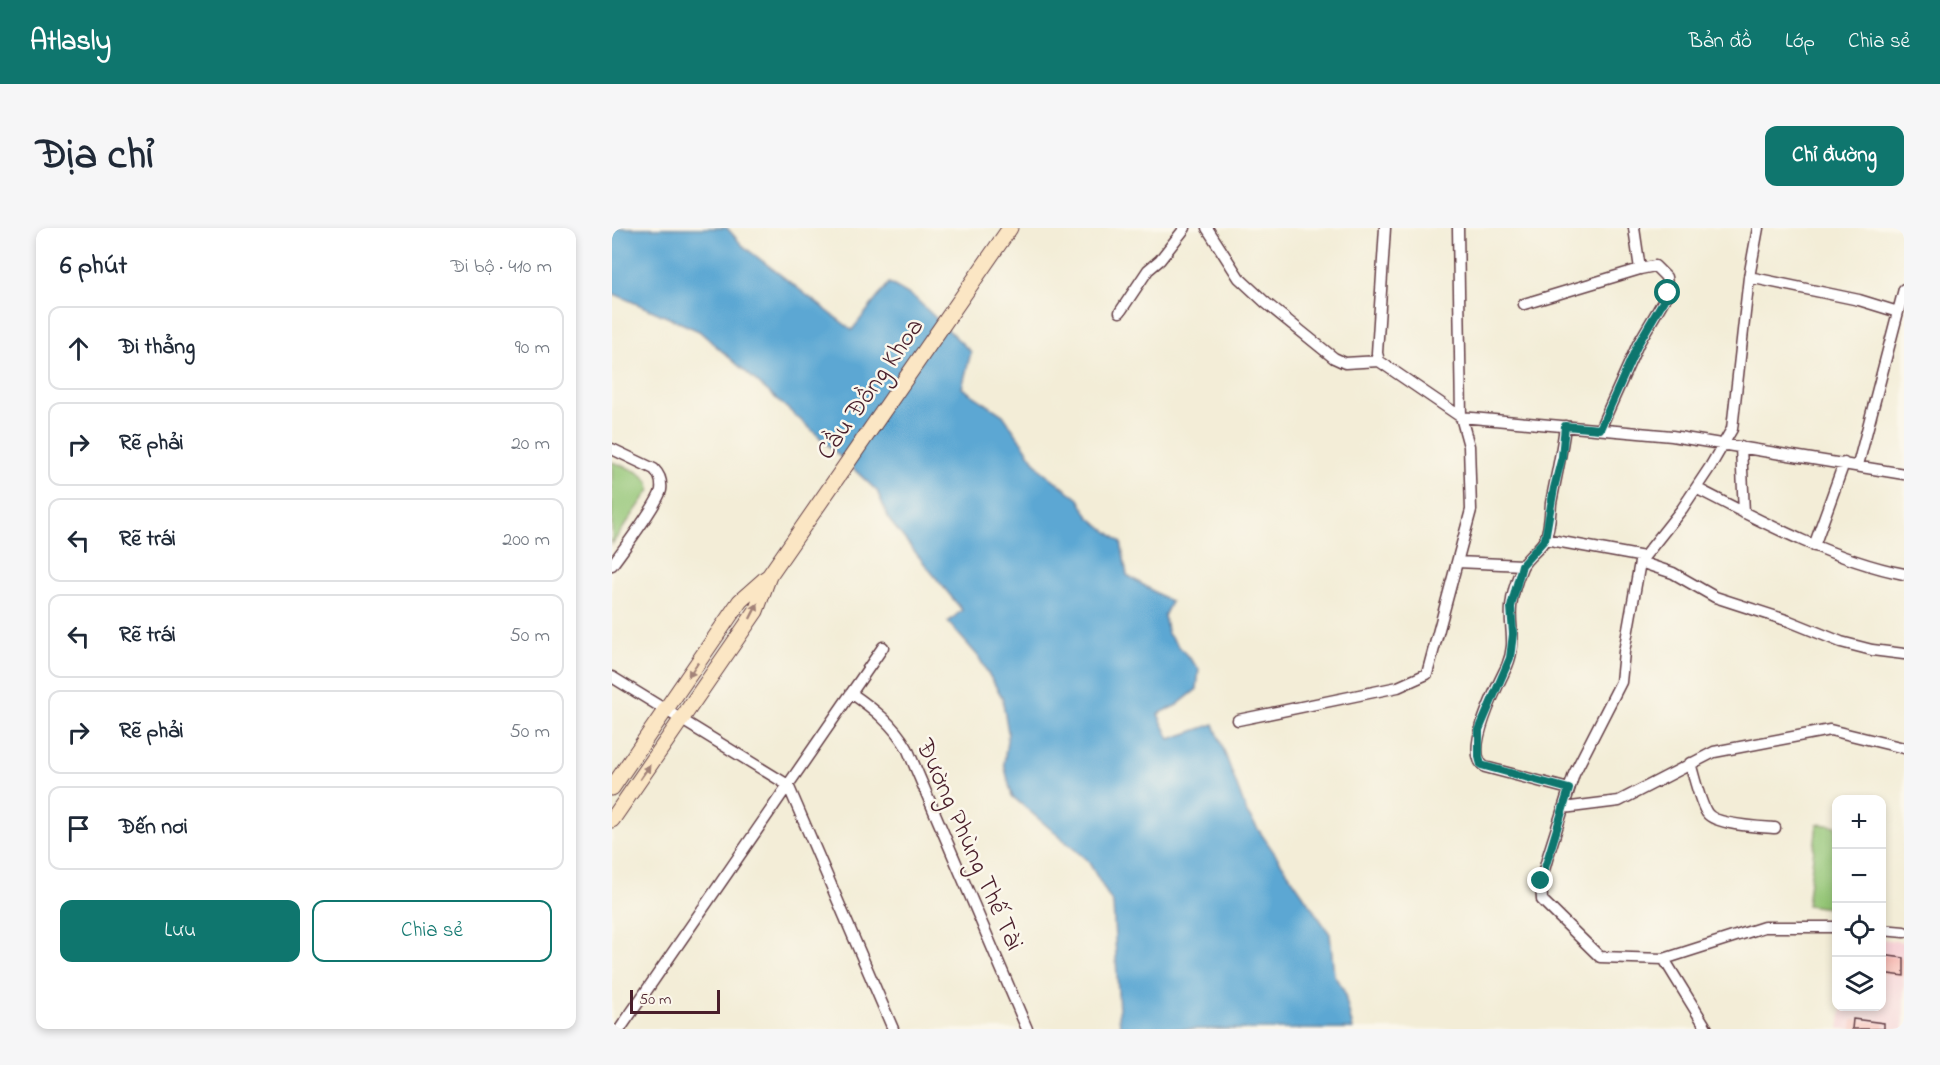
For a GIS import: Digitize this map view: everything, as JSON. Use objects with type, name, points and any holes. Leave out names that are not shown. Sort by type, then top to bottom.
[{"type":"main road","name":"Cầu Đồng Khoa","points":[[769,576],[1010,228]]},
{"type":"main road","points":[[612,788],[740,602],[769,576]]},
{"type":"main road","points":[[612,820],[756,611],[769,576]]},
{"type":"street","points":[[1120,312],[1148,270],[1171,248],[1185,228]]},
{"type":"street","points":[[1207,228],[1239,278],[1334,358],[1345,363],[1379,361],[1461,417],[1672,436],[1904,474]]},
{"type":"street","points":[[1379,361],[1377,353],[1385,228]]},
{"type":"street","points":[[1238,720],[1398,687],[1427,674],[1471,510],[1469,446],[1461,417],[1458,228]]},
{"type":"street","points":[[1634,228],[1640,269]]},
{"type":"street","points":[[1758,228],[1749,277],[1732,429],[1682,509],[1642,559],[1624,652],[1621,681],[1574,774],[1541,881],[1542,900],[1600,957],[1664,959],[1764,927],[1832,927]]},
{"type":"street","points":[[1524,304],[1655,266],[1666,277],[1668,293],[1638,344],[1600,429]]},
{"type":"street","points":[[1749,277],[1859,300],[1898,312]]},
{"type":"street","points":[[1858,465],[1904,289]]},
{"type":"street","points":[[1565,426],[1562,457],[1545,539],[1522,565],[1511,607],[1513,634],[1510,658],[1479,730],[1479,762],[1485,767],[1569,789]]},
{"type":"street","points":[[1741,447],[1744,513]]},
{"type":"street","points":[[612,450],[654,469],[661,480],[660,494],[613,562]]},
{"type":"street","points":[[1814,546],[1844,463]]},
{"type":"street","points":[[1696,488],[1814,546],[1884,570],[1904,574]]},
{"type":"street","points":[[1545,539],[1642,559],[1715,597],[1779,617],[1841,642],[1872,650],[1904,654]]},
{"type":"street","points":[[1457,562],[1522,565]]},
{"type":"street","points":[[620,1029],[883,647]]},
{"type":"street","points":[[612,677],[788,785],[893,1029]]},
{"type":"street","name":"Đường Phùng Thế Tài","points":[[851,693],[885,719],[908,748],[1027,1029]]},
{"type":"street","points":[[1563,808],[1619,801],[1714,752],[1830,730],[1904,748]]},
{"type":"street","points":[[1690,763],[1704,808],[1711,817],[1725,822],[1775,828]]},
{"type":"street","points":[[1886,930],[1904,932]]},
{"type":"street","points":[[1664,959],[1707,1029]]},
{"type":"shaded area","points":[[1886,940],[1904,942],[1904,1029],[1839,1029],[1841,1011],[1886,1011]]},
{"type":"green space","points":[[612,462],[642,475],[649,484],[650,490],[612,544]]},
{"type":"green space","points":[[1817,824],[1832,826],[1832,908],[1807,905]]},
{"type":"water","points":[[612,228],[727,228],[743,246],[852,330],[889,283],[915,298],[971,352],[962,388],[1003,415],[1041,470],[1079,499],[1089,517],[1121,542],[1127,575],[1171,602],[1164,616],[1168,634],[1199,669],[1197,689],[1177,705],[1158,714],[1170,739],[1214,724],[1247,813],[1330,934],[1334,975],[1344,991],[1353,1029],[1120,1029],[1113,904],[1088,861],[1012,796],[1004,764],[1008,732],[1002,697],[978,656],[948,622],[962,610],[890,521],[877,491],[813,431],[699,331],[612,293]]},
{"type":"building","points":[[1886,956],[1904,958],[1904,976],[1886,974]]},
{"type":"building","points":[[1853,1019],[1884,1023],[1884,1029],[1852,1029]]},
{"type":"route","points":[[1541,881],[1569,789],[1481,765],[1479,762],[1479,730],[1510,658],[1513,645],[1511,607],[1522,565],[1545,539],[1562,457],[1565,426],[1600,429],[1638,344],[1668,293]]}]
